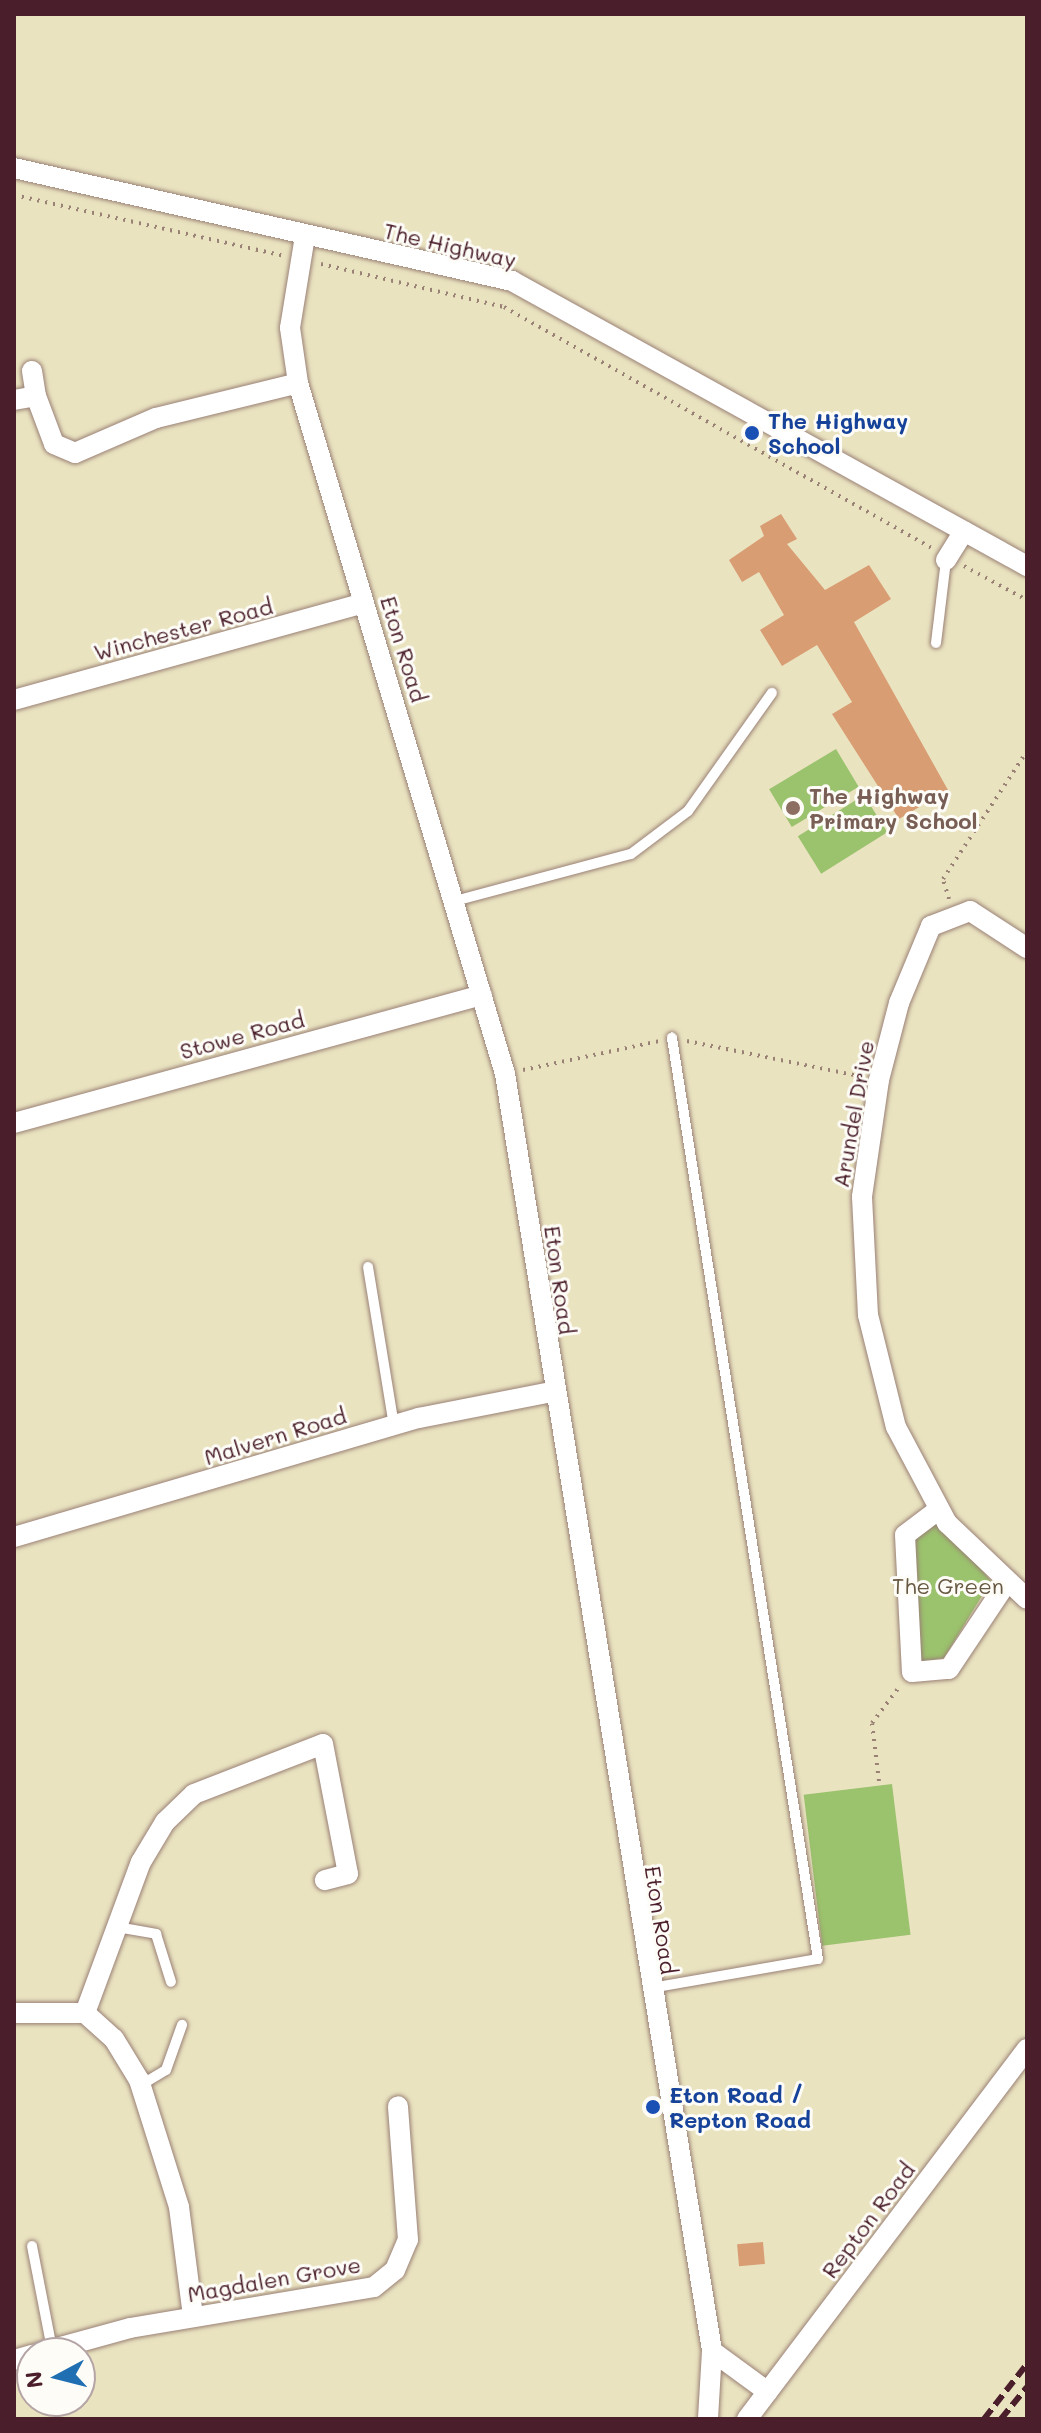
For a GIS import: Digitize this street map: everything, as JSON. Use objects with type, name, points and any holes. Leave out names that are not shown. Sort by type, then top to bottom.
[{"type":"street","name":"The Highway","points":[[14,168],[512,281],[1027,566]]},
{"type":"street","name":"Eton Road","points":[[305,236],[290,328],[298,383],[505,1074],[552,1392],[648,1989],[712,2351],[708,2419]]},
{"type":"street","points":[[32,371],[36,396],[54,444],[75,453],[156,418],[298,383]]},
{"type":"street","points":[[14,400],[36,396]]},
{"type":"street","points":[[947,558],[964,531]]},
{"type":"street","name":"Winchester Road","points":[[14,700],[364,603]]},
{"type":"street","points":[[952,913],[970,911],[1027,948]]},
{"type":"street","name":"Arundel Drive","points":[[952,913],[931,926],[899,1003],[862,1197],[868,1315],[896,1427],[938,1510],[1005,1585],[1027,1599]]},
{"type":"street","name":"Stowe Road","points":[[14,1123],[482,995]]},
{"type":"street","name":"Malvern Road","points":[[14,1537],[394,1425],[552,1392]]},
{"type":"street","points":[[938,1510],[905,1535],[912,1672],[949,1669],[1005,1585]]},
{"type":"street","points":[[85,2013],[141,1862],[165,1822],[194,1794],[323,1744],[348,1874],[325,1880]]},
{"type":"street","points":[[14,2013],[85,2013],[114,2039],[141,2085],[179,2207],[193,2317]]},
{"type":"street","name":"Repton Road","points":[[747,2419],[1027,2049]]},
{"type":"street","name":"Magdalen Grove","points":[[96,2339],[193,2317],[348,2295],[395,2270],[408,2240],[409,2205],[398,2106]]},
{"type":"street","points":[[712,2351],[768,2392]]},
{"type":"lane","points":[[936,643],[947,558]]},
{"type":"lane","points":[[455,901],[631,854],[688,811],[772,693]]},
{"type":"lane","points":[[648,1989],[818,1959],[672,1038]]},
{"type":"lane","points":[[368,1267],[394,1425]]},
{"type":"lane","points":[[117,1927],[156,1934],[171,1982]]},
{"type":"lane","points":[[141,2085],[166,2070],[182,2025]]},
{"type":"lane","points":[[32,2246],[40,2337]]},
{"type":"path","points":[[14,195],[504,307],[947,558],[1027,600]]},
{"type":"path","points":[[952,913],[943,879],[1027,751]]},
{"type":"path","points":[[879,1781],[872,1723],[912,1672]]},
{"type":"green space","points":[[836,749],[859,787],[792,827],[769,789]]},
{"type":"green space","points":[[864,795],[887,832],[821,874],[798,836]]},
{"type":"green space","name":"The Green","points":[[941,1521],[991,1581],[944,1658],[919,1662],[910,1543]]},
{"type":"green space","points":[[892,1784],[911,1935],[822,1946],[804,1795]]},
{"type":"building","points":[[781,514],[797,539],[787,544],[825,590],[869,565],[891,599],[854,622],[948,790],[899,819],[832,714],[852,702],[817,645],[782,666],[760,630],[784,615],[759,572],[742,582],[729,560],[764,536],[760,526]]},
{"type":"building","points":[[763,2242],[765,2264],[739,2266],[737,2244]]},
{"type":"railway","points":[[984,2419],[1027,2364]]},
{"type":"railway","points":[[1001,2419],[1027,2387]]},
{"type":"place","name":"The Highway School","points":[[752,433]]},
{"type":"place","name":"The Highway Primary School","points":[[793,808]]},
{"type":"place","name":"Eton Road / Repton Road","points":[[653,2107]]}]
